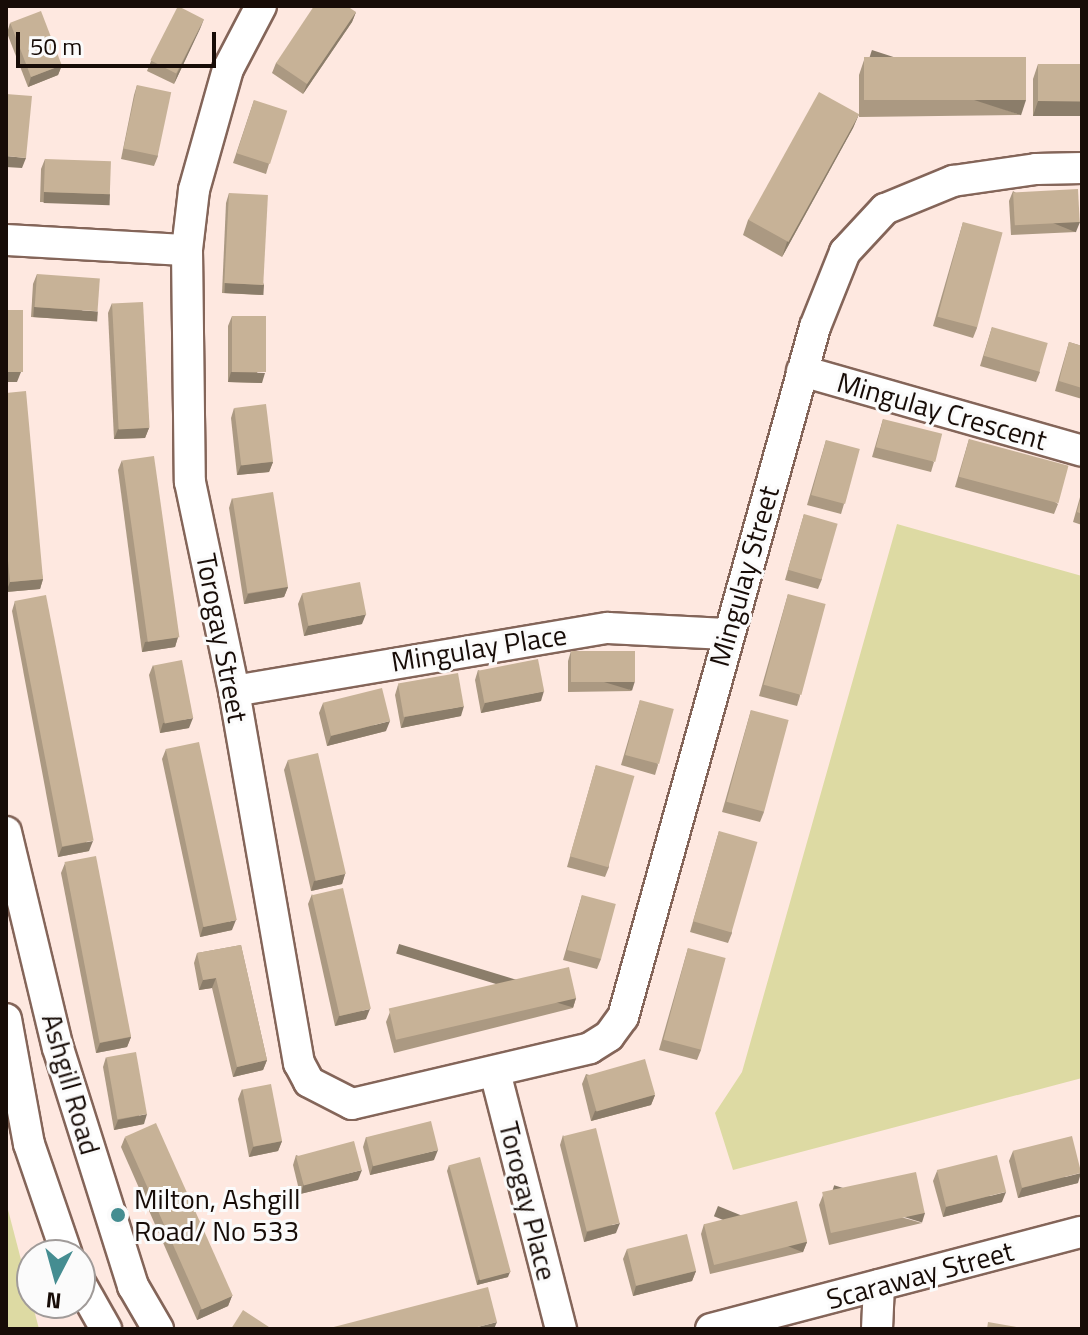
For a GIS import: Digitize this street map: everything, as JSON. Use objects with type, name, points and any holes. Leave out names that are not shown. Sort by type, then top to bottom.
[{"type":"street","name":"Torogay Street","points":[[261,6],[214,108],[194,190],[187,250],[190,482],[234,691],[295,1047],[309,1082],[352,1104],[495,1072]]},
{"type":"street","name":"Mingulay Street","points":[[495,1072],[590,1048],[609,1036],[623,1017],[726,634],[802,371],[845,252],[885,209],[953,181],[1082,168]]},
{"type":"street","points":[[6,240],[187,250]]},
{"type":"street","name":"Mingulay Crescent","points":[[802,371],[1082,451]]},
{"type":"street","name":"Mingulay Place","points":[[234,691],[608,628],[726,634]]},
{"type":"street","name":"Ashgill Road","points":[[6,832],[58,1048],[133,1286],[158,1329]]},
{"type":"street","name":"Ashgill Road","points":[[6,1019],[29,1144],[62,1239]]},
{"type":"street","name":"Torogay Place","points":[[495,1072],[561,1329]]},
{"type":"street","name":"Scaraway Street","points":[[711,1329],[1082,1232]]},
{"type":"street","points":[[877,1329],[879,1285]]},
{"type":"street","points":[[96,1311],[106,1329]]},
{"type":"shaded area","points":[[897,524],[1082,576],[1082,1078],[733,1170],[715,1113],[742,1072]]},
{"type":"shaded area","points":[[6,1202],[16,1240],[16,1319],[36,1319],[39,1329],[6,1329]]},
{"type":"building","points":[[178,6],[204,19],[176,74],[150,60]]},
{"type":"building","points":[[314,6],[347,6],[356,12],[307,84],[276,63]]},
{"type":"building","points":[[41,11],[62,65],[31,77],[10,23]]},
{"type":"building","points":[[864,57],[1026,57],[1026,100],[864,100]]},
{"type":"building","points":[[1038,64],[1082,64],[1082,101],[1038,101]]},
{"type":"building","points":[[137,85],[171,92],[158,156],[123,149]]},
{"type":"building","points":[[819,92],[859,114],[788,242],[748,220]]},
{"type":"building","points":[[6,94],[32,96],[26,158],[6,156]]},
{"type":"building","points":[[254,100],[287,111],[270,164],[237,153]]},
{"type":"building","points":[[45,159],[111,161],[110,194],[44,192]]},
{"type":"building","points":[[1078,189],[1080,222],[1015,225],[1013,192]]},
{"type":"building","points":[[229,193],[268,195],[263,285],[224,283]]},
{"type":"building","points":[[963,222],[1003,233],[977,327],[938,317]]},
{"type":"building","points":[[37,274],[100,278],[98,311],[35,307]]},
{"type":"building","points":[[143,302],[150,428],[119,429],[112,304]]},
{"type":"building","points":[[6,310],[23,310],[23,372],[6,372]]},
{"type":"building","points":[[232,316],[266,316],[266,372],[232,372]]},
{"type":"building","points":[[992,327],[1048,343],[1039,372],[984,356]]},
{"type":"building","points":[[1069,342],[1082,346],[1082,388],[1059,381]]},
{"type":"building","points":[[26,391],[43,579],[10,582],[6,540],[6,393]]},
{"type":"building","points":[[266,404],[273,462],[241,465],[234,408]]},
{"type":"building","points":[[883,419],[942,434],[935,462],[876,447]]},
{"type":"building","points":[[969,439],[1068,466],[1058,503],[959,477]]},
{"type":"building","points":[[826,440],[860,449],[845,504],[811,495]]},
{"type":"building","points":[[154,456],[179,637],[148,642],[122,460]]},
{"type":"building","points":[[273,492],[288,587],[248,593],[233,498]]},
{"type":"building","points":[[1082,493],[1082,514],[1077,512]]},
{"type":"building","points":[[804,514],[838,524],[822,579],[788,570]]},
{"type":"building","points":[[360,582],[366,614],[308,626],[302,593]]},
{"type":"building","points":[[788,594],[826,604],[801,695],[764,685]]},
{"type":"building","points":[[46,595],[94,840],[62,847],[15,601]]},
{"type":"building","points":[[571,651],[635,651],[635,682],[571,682]]},
{"type":"building","points":[[538,659],[544,691],[484,703],[478,671]]},
{"type":"building","points":[[182,660],[193,718],[165,723],[154,666]]},
{"type":"building","points":[[458,673],[464,706],[404,717],[398,684]]},
{"type":"building","points":[[382,688],[390,721],[331,736],[323,703]]},
{"type":"building","points":[[640,700],[674,709],[659,764],[625,755]]},
{"type":"building","points":[[751,710],[789,720],[764,812],[726,802]]},
{"type":"building","points":[[199,742],[237,920],[204,927],[166,749]]},
{"type":"building","points":[[318,753],[346,874],[316,881],[288,760]]},
{"type":"building","points":[[596,765],[634,776],[608,867],[570,856]]},
{"type":"building","points":[[719,831],[757,842],[732,932],[693,921]]},
{"type":"building","points":[[96,856],[131,1037],[100,1043],[65,862]]},
{"type":"building","points":[[343,888],[371,1009],[340,1016],[312,895]]},
{"type":"building","points":[[582,895],[616,904],[601,959],[567,950]]},
{"type":"building","points":[[241,945],[267,1060],[237,1067],[216,978],[203,980],[197,953]]},
{"type":"building","points":[[688,948],[726,958],[701,1050],[663,1040]]},
{"type":"building","points":[[569,967],[576,998],[396,1040],[389,1009]]},
{"type":"building","points":[[136,1052],[147,1114],[117,1119],[106,1057]]},
{"type":"building","points":[[645,1059],[655,1095],[597,1111],[586,1076]]},
{"type":"building","points":[[271,1084],[282,1141],[254,1146],[243,1090]]},
{"type":"building","points":[[431,1121],[438,1150],[373,1166],[366,1137]]},
{"type":"building","points":[[156,1123],[233,1296],[202,1309],[125,1137]]},
{"type":"building","points":[[596,1128],[620,1223],[587,1231],[563,1136]]},
{"type":"building","points":[[1072,1136],[1081,1173],[1022,1188],[1013,1151]]},
{"type":"building","points":[[354,1141],[362,1170],[304,1186],[296,1157]]},
{"type":"building","points":[[997,1155],[1006,1192],[946,1207],[937,1170]]},
{"type":"building","points":[[480,1157],[511,1272],[480,1280],[449,1165]]},
{"type":"building","points":[[916,1172],[925,1213],[831,1233],[822,1192]]},
{"type":"building","points":[[797,1201],[807,1242],[714,1265],[704,1224]]},
{"type":"building","points":[[687,1234],[696,1271],[636,1286],[627,1249]]},
{"type":"building","points":[[488,1287],[497,1322],[470,1329],[326,1329]]},
{"type":"building","points":[[243,1310],[272,1329],[231,1329]]},
{"type":"building","points":[[988,1322],[1028,1329],[987,1329]]},
{"type":"place","name":"Milton, Ashgill Road/ No 533","points":[[118,1215]]}]
